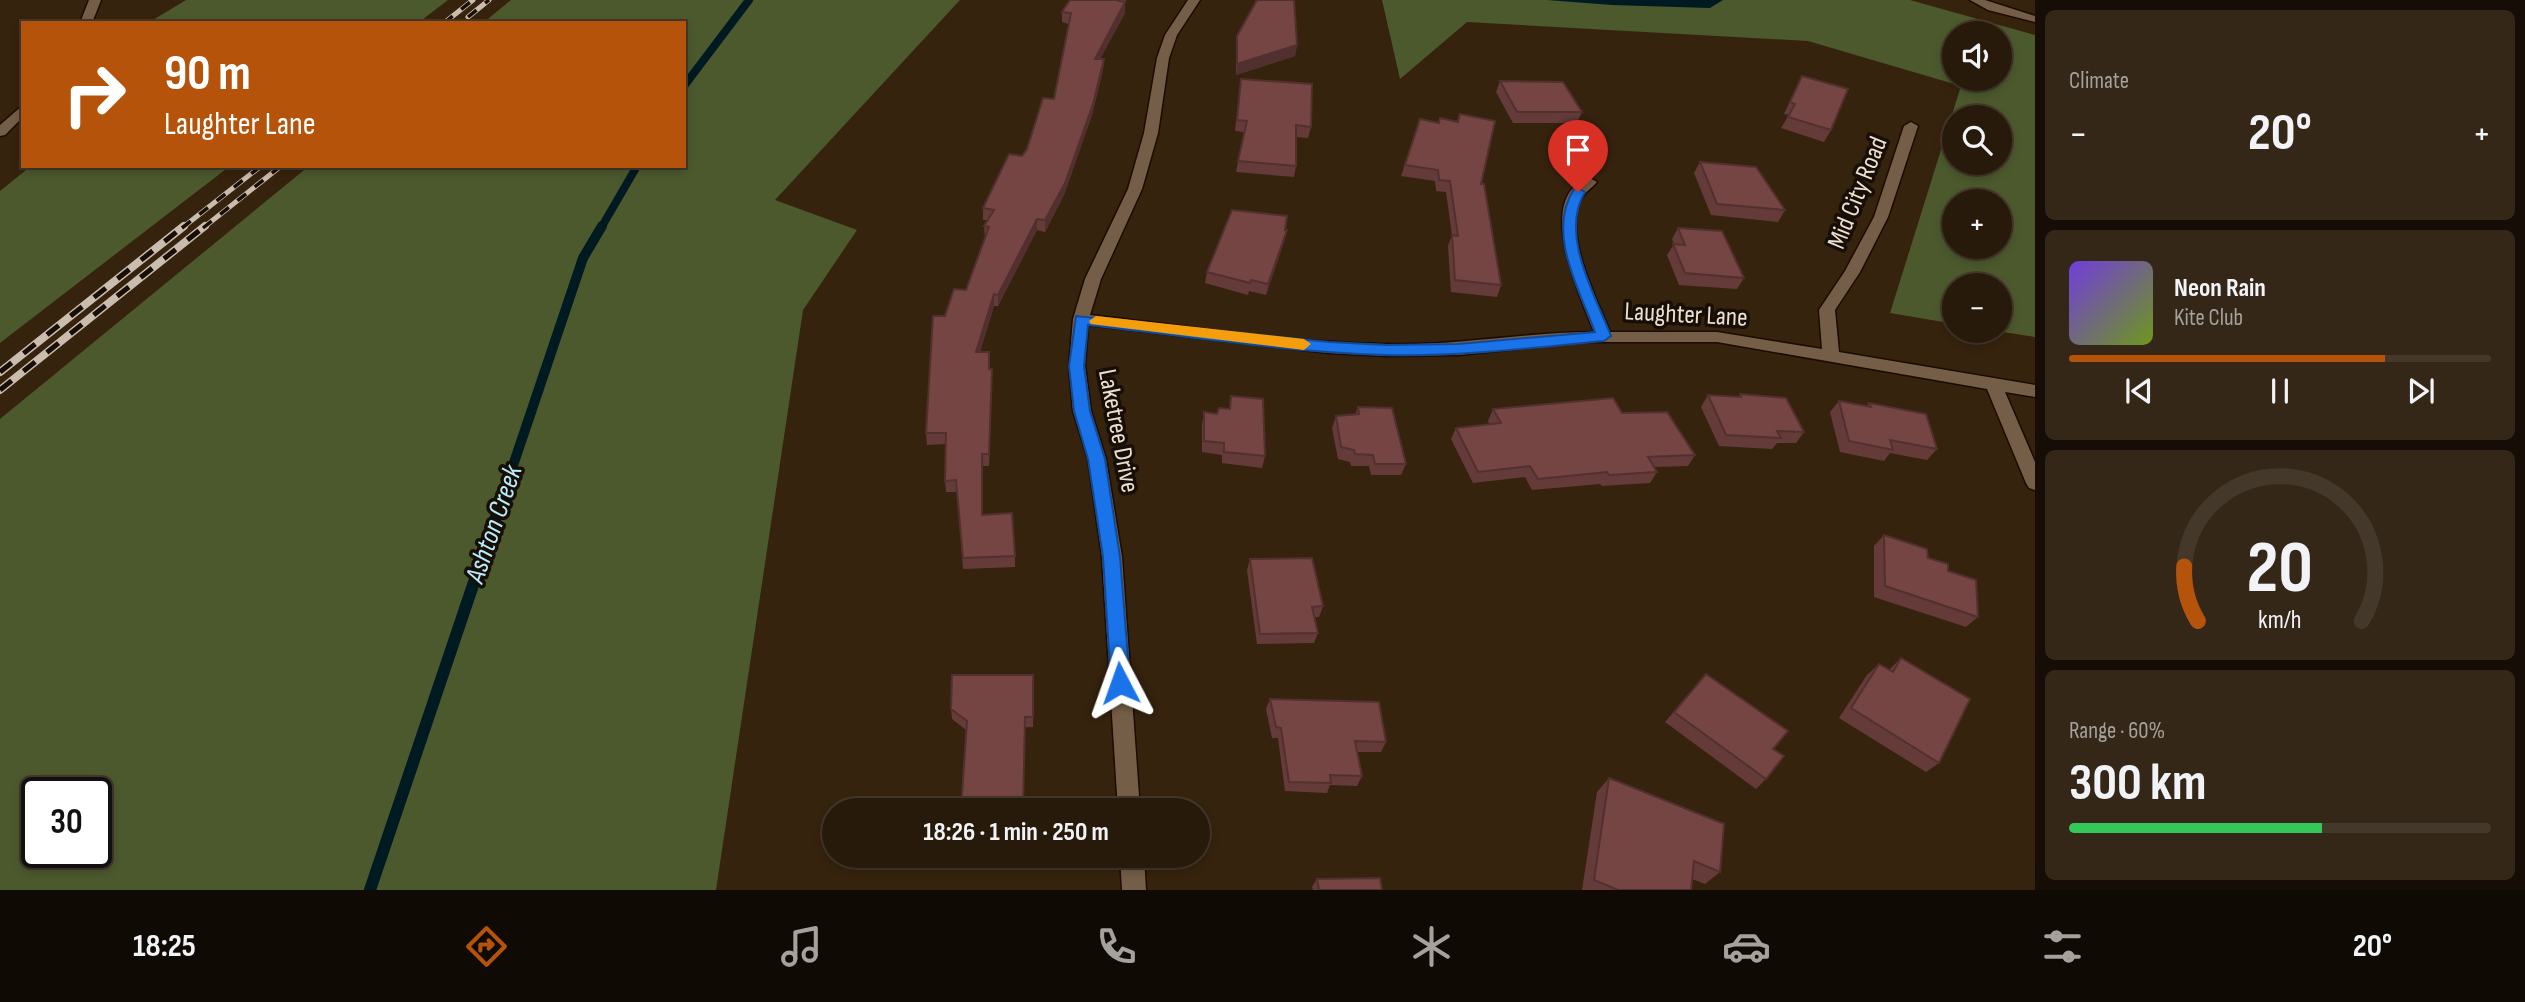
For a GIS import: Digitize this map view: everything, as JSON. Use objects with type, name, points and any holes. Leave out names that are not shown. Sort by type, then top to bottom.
[{"type":"street","points":[[87,21],[94,0]]},
{"type":"street","name":"Laketree Drive","points":[[1128,798],[1112,557],[1097,459],[1082,411],[1077,366],[1081,319],[1093,279],[1135,189],[1151,133],[1163,58],[1171,35],[1194,0]]},
{"type":"street","points":[[1976,0],[1992,8],[2035,19]]},
{"type":"street","points":[[0,132],[21,111]]},
{"type":"street","name":"Mid City Road","points":[[1831,355],[1827,310],[1852,272],[1881,217],[1911,126]]},
{"type":"street","points":[[1590,182],[1578,192],[1570,205],[1569,220],[1573,255],[1604,336]]},
{"type":"street","name":"Laughter Lane","points":[[1081,319],[1329,347],[1387,350],[1458,349],[1604,336],[1717,337],[2035,391]]},
{"type":"street","points":[[1993,384],[2035,483]]},
{"type":"street","points":[[1133,868],[1134,890]]},
{"type":"green space","points":[[186,0],[448,0],[421,21],[151,21]]},
{"type":"green space","points":[[511,0],[960,0],[775,200],[857,230],[803,310],[716,890],[0,890],[0,419],[307,168],[686,168],[686,21],[485,21]]},
{"type":"green space","points":[[1382,0],[1910,0],[1985,21],[1942,21],[1942,80],[1808,41],[1467,22],[1400,79]]},
{"type":"green space","points":[[2012,29],[2035,35],[2035,337],[2012,333],[2012,273],[1942,273],[1942,322],[1890,313],[1942,147],[1942,175],[2012,175],[2012,105],[1955,105],[1959,91],[2012,91]]},
{"type":"green space","points":[[29,168],[227,168],[0,343],[0,191]]},
{"type":"water","points":[[1547,0],[1723,0],[1710,8]]},
{"type":"building","points":[[1070,0],[1125,2],[1095,59],[1104,59],[1093,104],[1065,183],[1045,220],[1037,219],[998,295],[994,294],[976,352],[989,352],[989,369],[992,369],[989,454],[982,454],[982,515],[1012,513],[1015,556],[963,558],[956,480],[945,481],[946,433],[926,433],[933,316],[945,316],[954,289],[966,290],[989,227],[984,226],[994,210],[983,208],[1009,154],[1022,156],[1027,149],[1043,98],[1054,99],[1071,13],[1062,12]]},
{"type":"building","points":[[1257,0],[1294,0],[1297,45],[1237,64],[1237,36]]},
{"type":"building","points":[[1802,76],[1848,89],[1831,130],[1788,117],[1795,104],[1790,102]]},
{"type":"building","points":[[1241,79],[1312,84],[1311,127],[1296,125],[1296,166],[1238,161],[1247,121],[1237,120]]},
{"type":"building","points":[[1500,81],[1563,82],[1582,112],[1517,112]]},
{"type":"building","points":[[1460,114],[1495,121],[1481,184],[1484,184],[1501,285],[1455,280],[1452,235],[1458,236],[1450,181],[1439,180],[1438,170],[1405,165],[1420,119],[1439,123],[1440,118],[1458,122]]},
{"type":"building","points":[[1700,162],[1756,167],[1785,210],[1717,204]]},
{"type":"building","points":[[1232,210],[1287,216],[1287,230],[1268,284],[1251,280],[1250,283],[1207,272]]},
{"type":"building","points":[[1678,228],[1722,231],[1744,278],[1685,273],[1673,244],[1685,245]]},
{"type":"building","points":[[1740,394],[1786,398],[1804,432],[1777,431],[1781,438],[1726,435],[1708,395],[1741,397]]},
{"type":"building","points":[[1231,396],[1263,399],[1265,456],[1224,452],[1224,443],[1204,441],[1204,412],[1217,414],[1219,408],[1230,409]]},
{"type":"building","points":[[1613,398],[1622,413],[1667,412],[1695,455],[1648,457],[1657,472],[1609,475],[1607,472],[1538,479],[1530,466],[1478,472],[1456,428],[1501,423],[1493,409]]},
{"type":"building","points":[[1839,401],[1871,407],[1869,403],[1926,414],[1937,449],[1890,440],[1893,450],[1849,441]]},
{"type":"building","points":[[1358,407],[1392,408],[1406,464],[1375,464],[1373,455],[1355,454],[1354,450],[1341,447],[1336,416],[1359,414]]},
{"type":"building","points":[[1884,535],[1927,549],[1928,558],[1948,564],[1948,571],[1976,580],[1978,617],[1885,586]]},
{"type":"building","points":[[1312,558],[1323,606],[1312,607],[1318,633],[1260,634],[1250,559]]},
{"type":"building","points":[[1901,658],[1970,699],[1939,763],[1851,708],[1879,664],[1893,672]]},
{"type":"building","points":[[1706,674],[1788,731],[1773,749],[1784,756],[1766,779],[1674,712]]},
{"type":"building","points":[[952,675],[1033,675],[1033,717],[1025,717],[1023,798],[962,798],[967,721],[951,709]]},
{"type":"building","points":[[1270,699],[1379,702],[1386,742],[1355,741],[1362,776],[1330,775],[1331,783],[1289,782],[1281,728],[1276,727]]},
{"type":"building","points":[[1609,778],[1724,824],[1720,872],[1694,861],[1691,890],[1618,890],[1594,880]]},
{"type":"building","points":[[1380,878],[1382,890],[1319,890],[1317,879]]},
{"type":"waterway","name":"Ashton Creek","points":[[686,83],[749,0]]},
{"type":"waterway","name":"Ashton Creek","points":[[601,228],[636,168]]},
{"type":"waterway","name":"Ashton Creek","points":[[495,519],[583,258],[602,226]]},
{"type":"waterway","name":"Ashton Creek","points":[[370,890],[496,517]]},
{"type":"railway","points":[[447,21],[473,0]]},
{"type":"railway","points":[[468,17],[489,0]]},
{"type":"railway","points":[[182,228],[258,168]]},
{"type":"railway","points":[[203,228],[278,168]]},
{"type":"railway","points":[[0,372],[184,226]]},
{"type":"railway","points":[[0,390],[205,226]]},
{"type":"slow traffic","points":[[1096,321],[1304,344]]},
{"type":"route","points":[[1120,683],[1112,557],[1097,459],[1082,411],[1077,366],[1081,319],[1329,347],[1387,350],[1458,349],[1604,336],[1573,255],[1570,205],[1578,192]]}]
